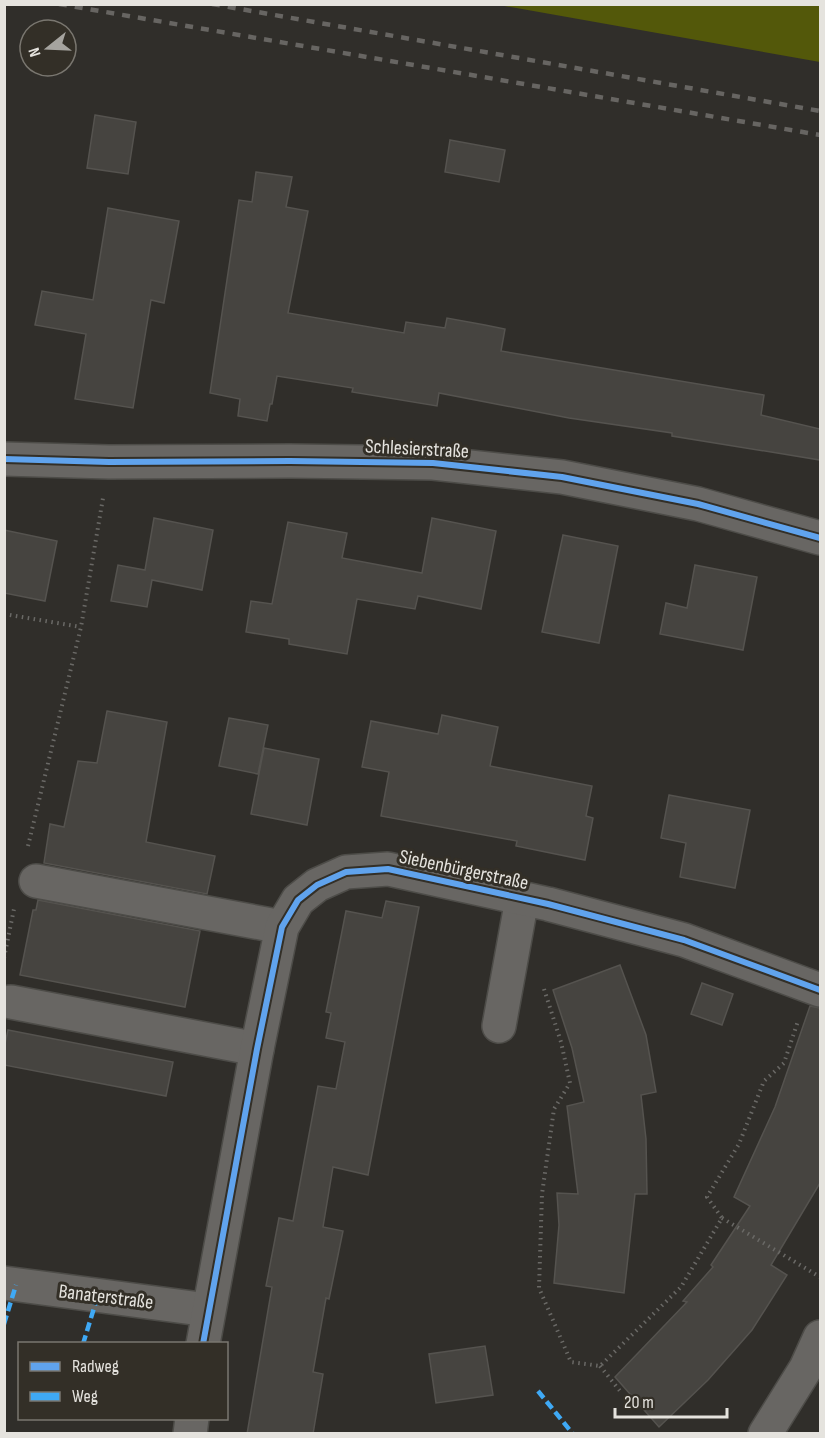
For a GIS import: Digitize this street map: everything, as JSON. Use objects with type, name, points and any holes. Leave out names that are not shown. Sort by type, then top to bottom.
[{"type":"street","name":"Schlesierstraße","points":[[4,459],[109,462],[433,462],[562,477],[698,504],[820,538]]},
{"type":"street","points":[[31,868],[282,927]]},
{"type":"street","name":"Siebenbürgerstraße","points":[[203,1342],[257,1049],[282,927],[298,900],[317,885],[346,872],[388,869],[548,904],[684,940],[815,988]]},
{"type":"street","points":[[499,1026],[522,899]]},
{"type":"street","points":[[11,1002],[257,1049]]},
{"type":"street","name":"Banaterstraße","points":[[4,1283],[208,1310]]},
{"type":"street","points":[[765,1434],[806,1368],[820,1337]]},
{"type":"path","points":[[31,868],[81,627],[109,462]]},
{"type":"path","points":[[4,614],[81,627]]},
{"type":"path","points":[[4,958],[15,907]]},
{"type":"path","points":[[4,926],[11,927]]},
{"type":"path","points":[[543,985],[561,1042],[570,1083],[554,1109],[542,1194],[539,1288],[571,1362],[600,1366],[620,1391]]},
{"type":"path","points":[[815,988],[784,1063],[764,1081],[739,1144],[707,1197],[722,1218],[820,1277]]},
{"type":"path","points":[[600,1366],[681,1287],[722,1218]]},
{"type":"shaded area","points":[[499,5],[820,5],[820,62]]},
{"type":"building","points":[[95,115],[136,122],[128,174],[87,168]]},
{"type":"building","points":[[450,140],[505,150],[499,182],[445,172]]},
{"type":"building","points":[[256,172],[292,177],[286,207],[308,211],[288,313],[404,333],[406,322],[445,328],[447,318],[505,329],[501,351],[764,395],[761,415],[820,429],[820,460],[672,436],[672,433],[569,418],[439,393],[437,406],[352,392],[353,388],[277,376],[267,421],[238,416],[240,399],[210,393],[239,200],[252,202]]},
{"type":"building","points":[[108,208],[179,221],[164,303],[151,300],[133,408],[75,399],[86,334],[35,325],[42,291],[93,300]]},
{"type":"building","points":[[154,518],[213,530],[202,590],[152,580],[147,607],[111,601],[118,565],[145,570]]},
{"type":"building","points":[[432,518],[496,531],[481,609],[418,596],[415,609],[357,599],[347,654],[289,644],[289,639],[246,632],[251,601],[272,604],[288,522],[347,533],[342,558],[422,573]]},
{"type":"building","points":[[4,530],[57,541],[45,601],[4,593]]},
{"type":"building","points":[[563,535],[618,546],[599,643],[542,632]]},
{"type":"building","points":[[695,565],[757,577],[743,650],[660,634],[666,603],[687,608]]},
{"type":"building","points":[[107,711],[167,722],[146,842],[215,856],[207,894],[44,863],[50,824],[64,827],[78,761],[97,763]]},
{"type":"building","points":[[442,715],[498,727],[490,766],[592,786],[586,816],[593,818],[585,860],[516,846],[517,841],[381,816],[389,772],[362,767],[371,721],[438,734]]},
{"type":"building","points":[[229,718],[268,725],[258,774],[219,766]]},
{"type":"building","points":[[264,748],[319,759],[307,825],[251,814]]},
{"type":"building","points":[[669,795],[750,810],[735,888],[680,877],[686,843],[661,838]]},
{"type":"building","points":[[38,900],[200,931],[185,1007],[20,975],[33,910],[36,910]]},
{"type":"building","points":[[386,901],[419,907],[368,1175],[333,1167],[323,1227],[343,1231],[329,1299],[326,1298],[313,1372],[323,1374],[313,1434],[247,1434],[272,1287],[266,1286],[279,1218],[293,1221],[318,1086],[336,1089],[345,1042],[326,1038],[331,1013],[326,1012],[346,911],[382,918]]},
{"type":"building","points":[[620,965],[646,1035],[656,1092],[641,1095],[646,1139],[647,1194],[635,1194],[624,1293],[554,1283],[559,1225],[557,1193],[578,1194],[567,1106],[584,1102],[572,1048],[553,990]]},
{"type":"building","points":[[702,983],[733,994],[722,1025],[691,1014]]},
{"type":"building","points":[[810,1006],[820,1008],[820,1183],[771,1265],[787,1275],[752,1330],[708,1380],[659,1427],[615,1377],[687,1302],[683,1301],[713,1267],[711,1265],[750,1206],[734,1197],[775,1107]]},
{"type":"building","points":[[8,1030],[173,1062],[166,1096],[4,1065],[4,1049]]},
{"type":"building","points":[[485,1346],[493,1395],[436,1403],[429,1354]]},
{"type":"railway","points":[[59,4],[820,135]]},
{"type":"railway","points":[[212,4],[820,111]]},
{"type":"marked path","points":[[4,1324],[16,1285]]},
{"type":"marked path","points":[[84,1342],[98,1295]]},
{"type":"marked path","points":[[538,1391],[573,1434]]},
{"type":"cycle path","points":[[4,459],[109,462],[433,463],[562,477],[698,504],[820,538]]},
{"type":"cycle path","points":[[203,1342],[257,1049],[282,927],[298,900],[317,885],[346,872],[388,869],[548,904],[684,940],[820,990]]}]
